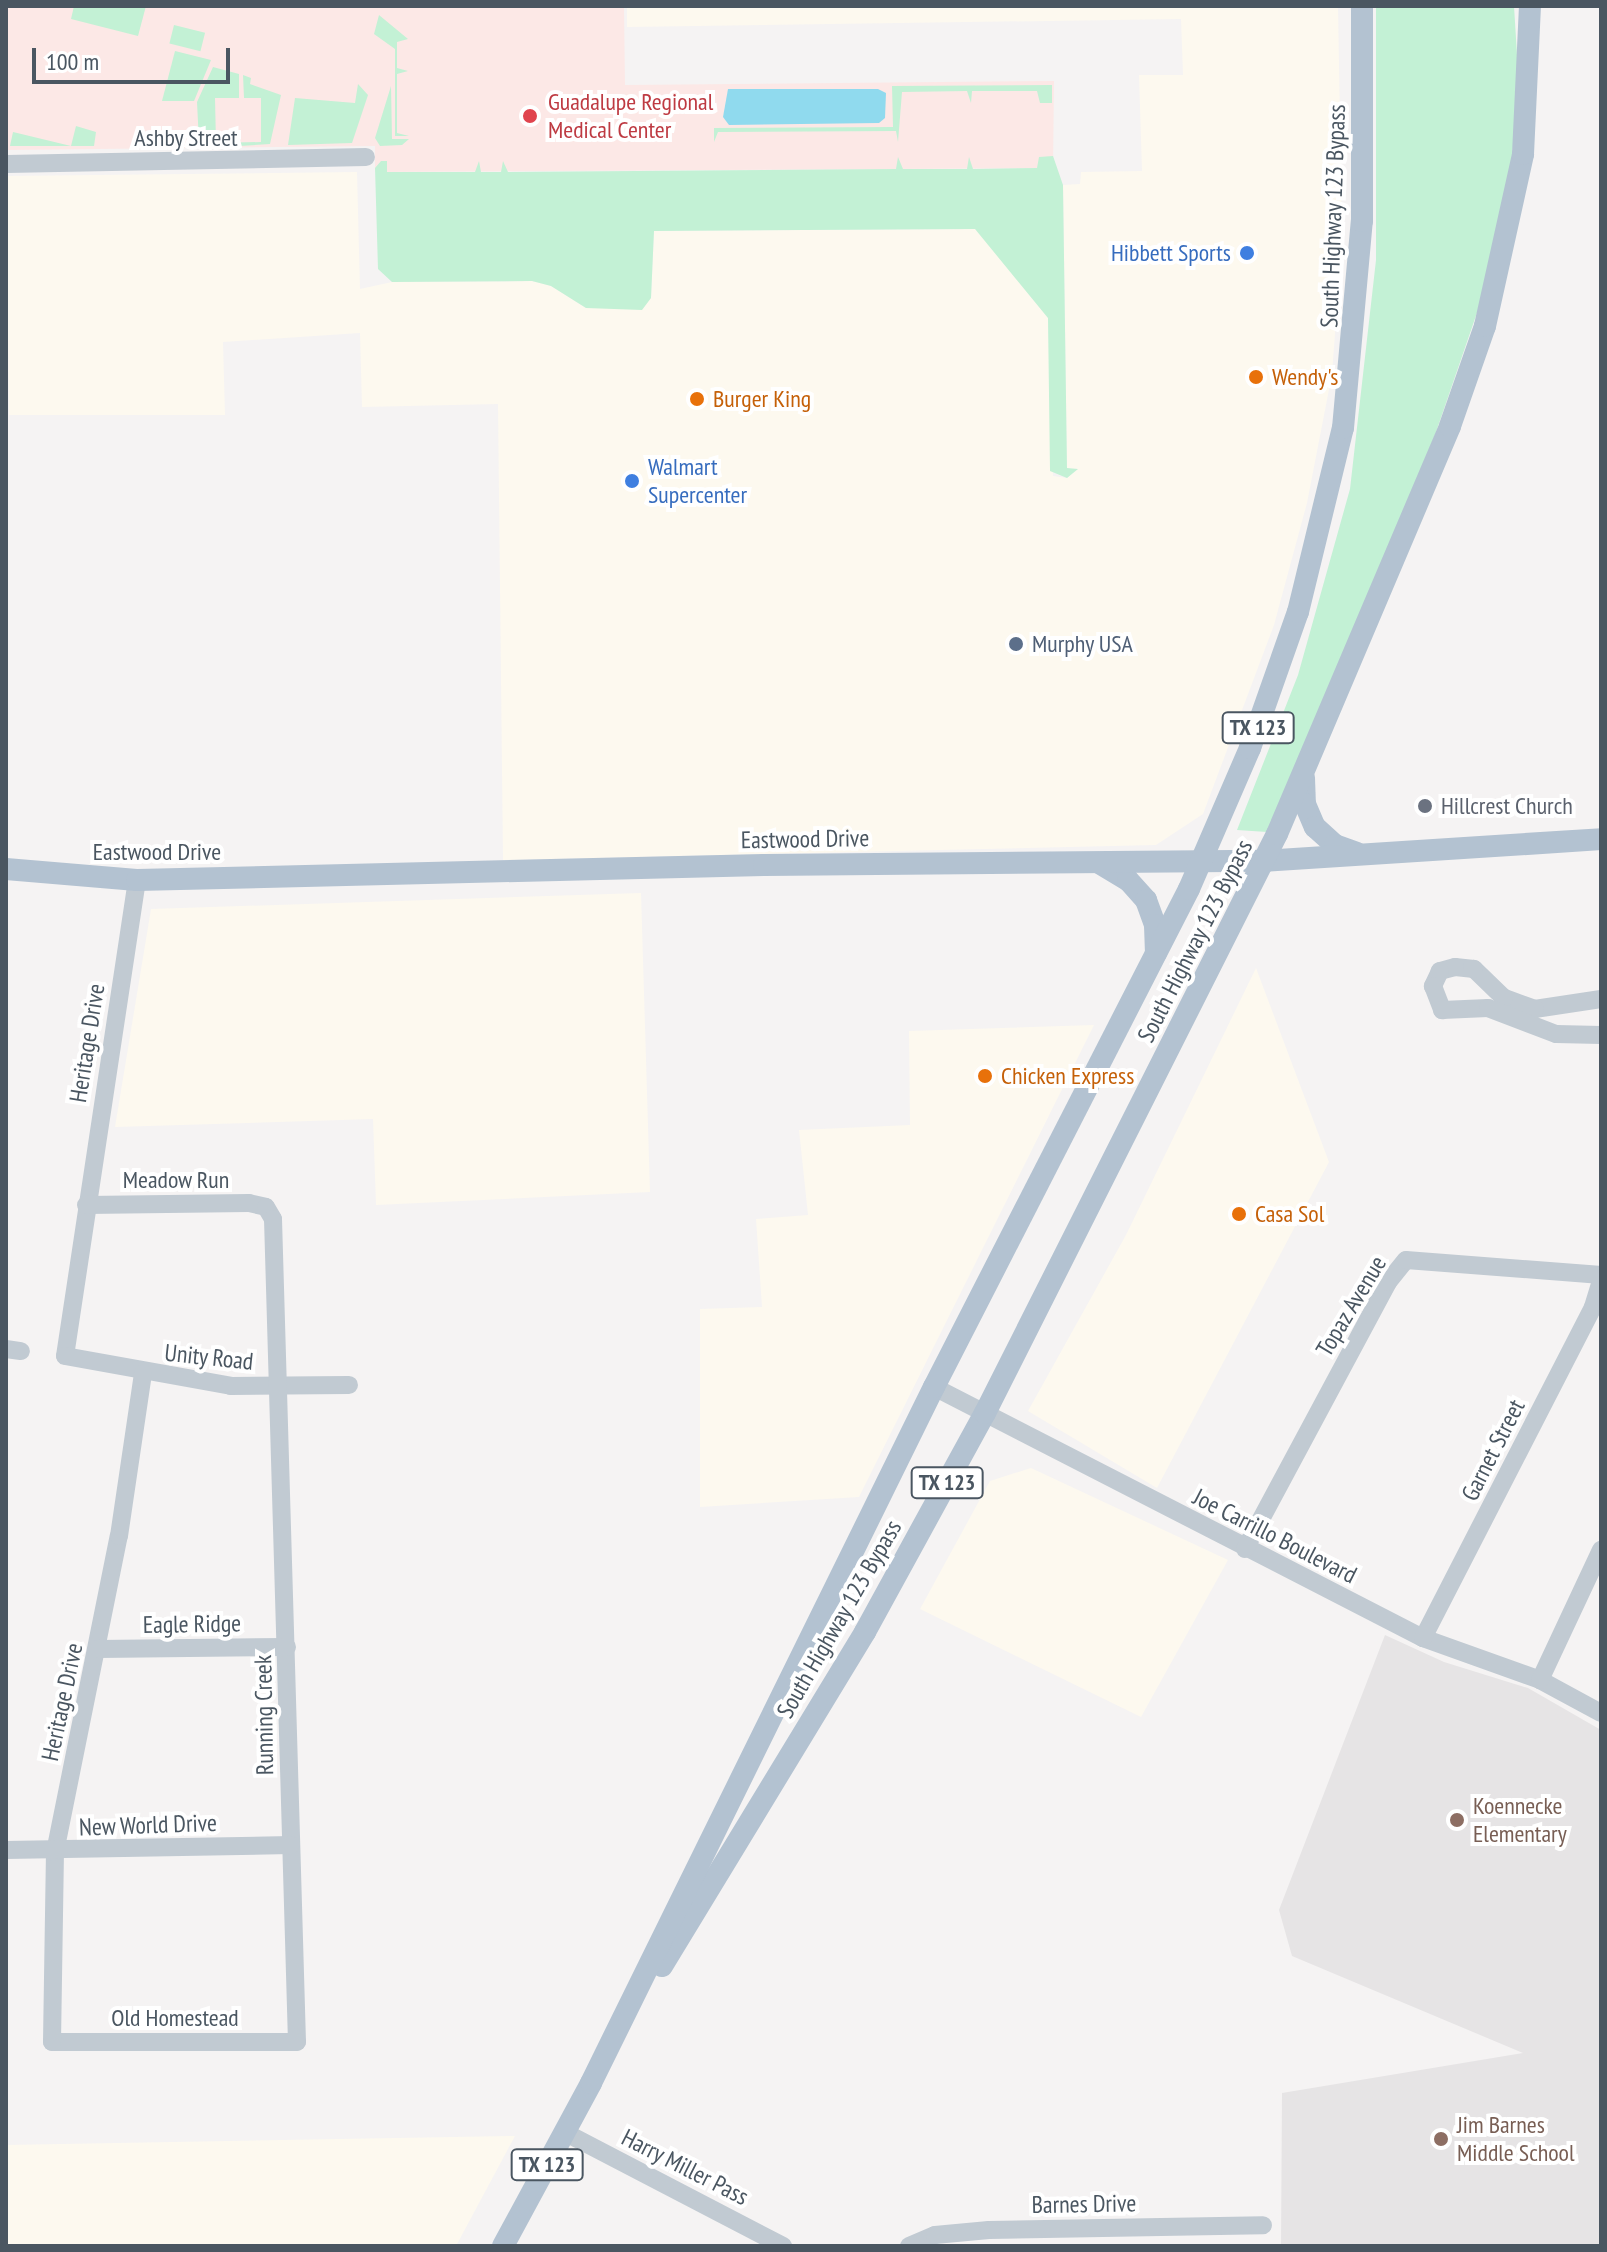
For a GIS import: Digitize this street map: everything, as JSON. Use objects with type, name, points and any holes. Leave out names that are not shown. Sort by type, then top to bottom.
[{"type":"main road","name":"South Highway 123 Bypass","points":[[591,2083],[934,1387],[1155,955],[1201,861],[1250,748],[1298,612],[1343,428],[1362,221],[1362,6]]},
{"type":"main road","name":"South Highway 123 Bypass","points":[[503,2246],[591,2083],[865,1632],[985,1413],[1263,861],[1304,772],[1450,426],[1485,326],[1523,154],[1530,6]]},
{"type":"main road","points":[[1304,772],[1305,804],[1315,827],[1335,845],[1365,856]]},
{"type":"main road","name":"Eastwood Drive","points":[[7,875],[137,880],[1263,861],[1601,839]]},
{"type":"main road","points":[[1096,862],[1128,880],[1146,900],[1155,925],[1155,955]]},
{"type":"street","name":"Ashby Street","points":[[6,164],[366,157]]},
{"type":"street","name":"Heritage Drive","points":[[65,1356],[137,880]]},
{"type":"street","points":[[1601,999],[1550,1011],[1518,1011],[1556,1034],[1601,1035]]},
{"type":"street","name":"Meadow Run","points":[[86,1205],[266,1207]]},
{"type":"street","name":"Running Creek","points":[[266,1207],[276,1245],[297,2042]]},
{"type":"street","name":"Topaz Avenue","points":[[1245,1549],[1388,1282],[1406,1260],[1601,1275]]},
{"type":"street","name":"Garnet Street","points":[[1423,1638],[1593,1307],[1601,1281]]},
{"type":"street","name":"Unity Road","points":[[65,1356],[143,1374],[278,1387],[349,1385]]},
{"type":"street","name":"Heritage Drive","points":[[52,2042],[55,1852],[98,1649],[143,1374]]},
{"type":"street","name":"Joe Carrillo Boulevard","points":[[934,1387],[1423,1638],[1540,1680],[1601,1713]]},
{"type":"street","points":[[1540,1680],[1601,1550]]},
{"type":"street","name":"Eagle Ridge","points":[[98,1649],[287,1647]]},
{"type":"street","name":"New World Drive","points":[[6,1850],[55,1852],[291,1845]]},
{"type":"street","name":"Old Homestead","points":[[52,2042],[297,2042]]},
{"type":"street","name":"Harry Miller Pass","points":[[564,2132],[783,2246]]},
{"type":"street","name":"Barnes Drive","points":[[909,2246],[935,2235],[976,2230],[1263,2225]]},
{"type":"shaded area","name":"Guadalupe Regional Medical Center","points":[[6,6],[624,6],[625,85],[1054,81],[1053,168],[375,172],[375,146],[6,150]]},
{"type":"shaded area","points":[[627,6],[1338,6],[1342,239],[1332,374],[1307,503],[1274,625],[1203,814],[1156,845],[503,860],[498,404],[362,407],[360,333],[223,342],[225,415],[9,415],[6,176],[357,172],[360,289],[392,282],[532,281],[551,286],[586,308],[651,298],[654,231],[976,229],[1048,318],[1053,476],[1067,478],[1077,469],[1067,469],[1063,185],[1080,184],[1081,172],[1142,171],[1139,75],[1183,75],[1181,19],[627,27]]},
{"type":"shaded area","points":[[641,893],[650,1192],[376,1205],[373,1119],[115,1127],[151,909]]},
{"type":"shaded area","points":[[1256,968],[1329,1162],[1157,1488],[1028,1411],[1126,1235]]},
{"type":"shaded area","points":[[1094,1025],[859,1497],[700,1507],[700,1309],[762,1307],[756,1219],[808,1215],[799,1130],[910,1125],[909,1031]]},
{"type":"shaded area","points":[[1031,1468],[1228,1560],[1141,1717],[920,1609],[990,1481]]},
{"type":"shaded area","name":"Koennecke Elementary","points":[[1385,1635],[1444,1662],[1528,1688],[1601,1730],[1601,2246],[1281,2246],[1282,2093],[1523,2053],[1292,1956],[1279,1910]]},
{"type":"shaded area","points":[[515,2136],[456,2246],[6,2246],[6,2145]]},
{"type":"green space","points":[[74,6],[146,6],[138,36],[71,19]]},
{"type":"green space","points":[[1376,6],[1514,6],[1519,87],[1509,185],[1480,304],[1435,435],[1326,695],[1267,832],[1237,830],[1298,675],[1350,489],[1376,260]]},
{"type":"green space","points":[[379,15],[408,39],[397,42],[397,68],[408,71],[397,74],[397,133],[409,136],[395,136],[395,49],[374,34]]},
{"type":"green space","points":[[174,25],[205,33],[200,51],[169,43]]},
{"type":"green space","points":[[175,51],[211,60],[194,101],[162,101]]},
{"type":"green space","points":[[213,67],[239,74],[239,98],[215,98],[216,143],[261,142],[261,98],[244,98],[243,75],[251,78],[250,84],[281,95],[270,144],[207,148],[199,143],[197,102]]},
{"type":"green space","points":[[358,84],[368,95],[352,143],[288,145],[295,98],[355,103]]},
{"type":"green space","points":[[1052,85],[1052,103],[1040,103],[1037,91],[972,91],[971,103],[967,91],[902,92],[898,142],[896,131],[718,132],[714,142],[714,128],[893,127],[892,86]]},
{"type":"green space","points":[[391,86],[392,139],[409,139],[402,145],[380,146],[375,138]]},
{"type":"green space","points":[[76,126],[96,132],[94,146],[71,146]]},
{"type":"green space","points":[[13,132],[71,146],[10,146]]},
{"type":"green space","points":[[1053,156],[1063,185],[1067,468],[1078,469],[1067,478],[1050,471],[1048,318],[975,229],[654,231],[651,298],[642,310],[586,308],[551,286],[532,281],[392,282],[378,269],[375,168],[381,161],[387,161],[387,172],[475,172],[479,161],[481,172],[501,172],[503,161],[508,172],[896,169],[898,157],[903,169],[967,169],[969,157],[973,169],[1037,168],[1039,157]]},
{"type":"water","points":[[728,89],[878,89],[886,93],[885,118],[879,123],[729,125],[723,117]]},
{"type":"place","name":"Guadalupe Regional Medical Center","points":[[530,116]]},
{"type":"place","name":"Hibbett Sports","points":[[1247,253]]},
{"type":"place","name":"Wendy's","points":[[1256,377]]},
{"type":"place","name":"Burger King","points":[[697,399]]},
{"type":"place","name":"Walmart Supercenter","points":[[632,481]]},
{"type":"place","name":"Murphy USA","points":[[1016,644]]},
{"type":"place","name":"Hillcrest Church","points":[[1425,806]]},
{"type":"place","name":"Chicken Express","points":[[985,1076]]},
{"type":"place","name":"Casa Sol","points":[[1239,1214]]},
{"type":"place","name":"Koennecke Elementary","points":[[1457,1820]]},
{"type":"place","name":"Jim Barnes Middle School","points":[[1441,2139]]}]
